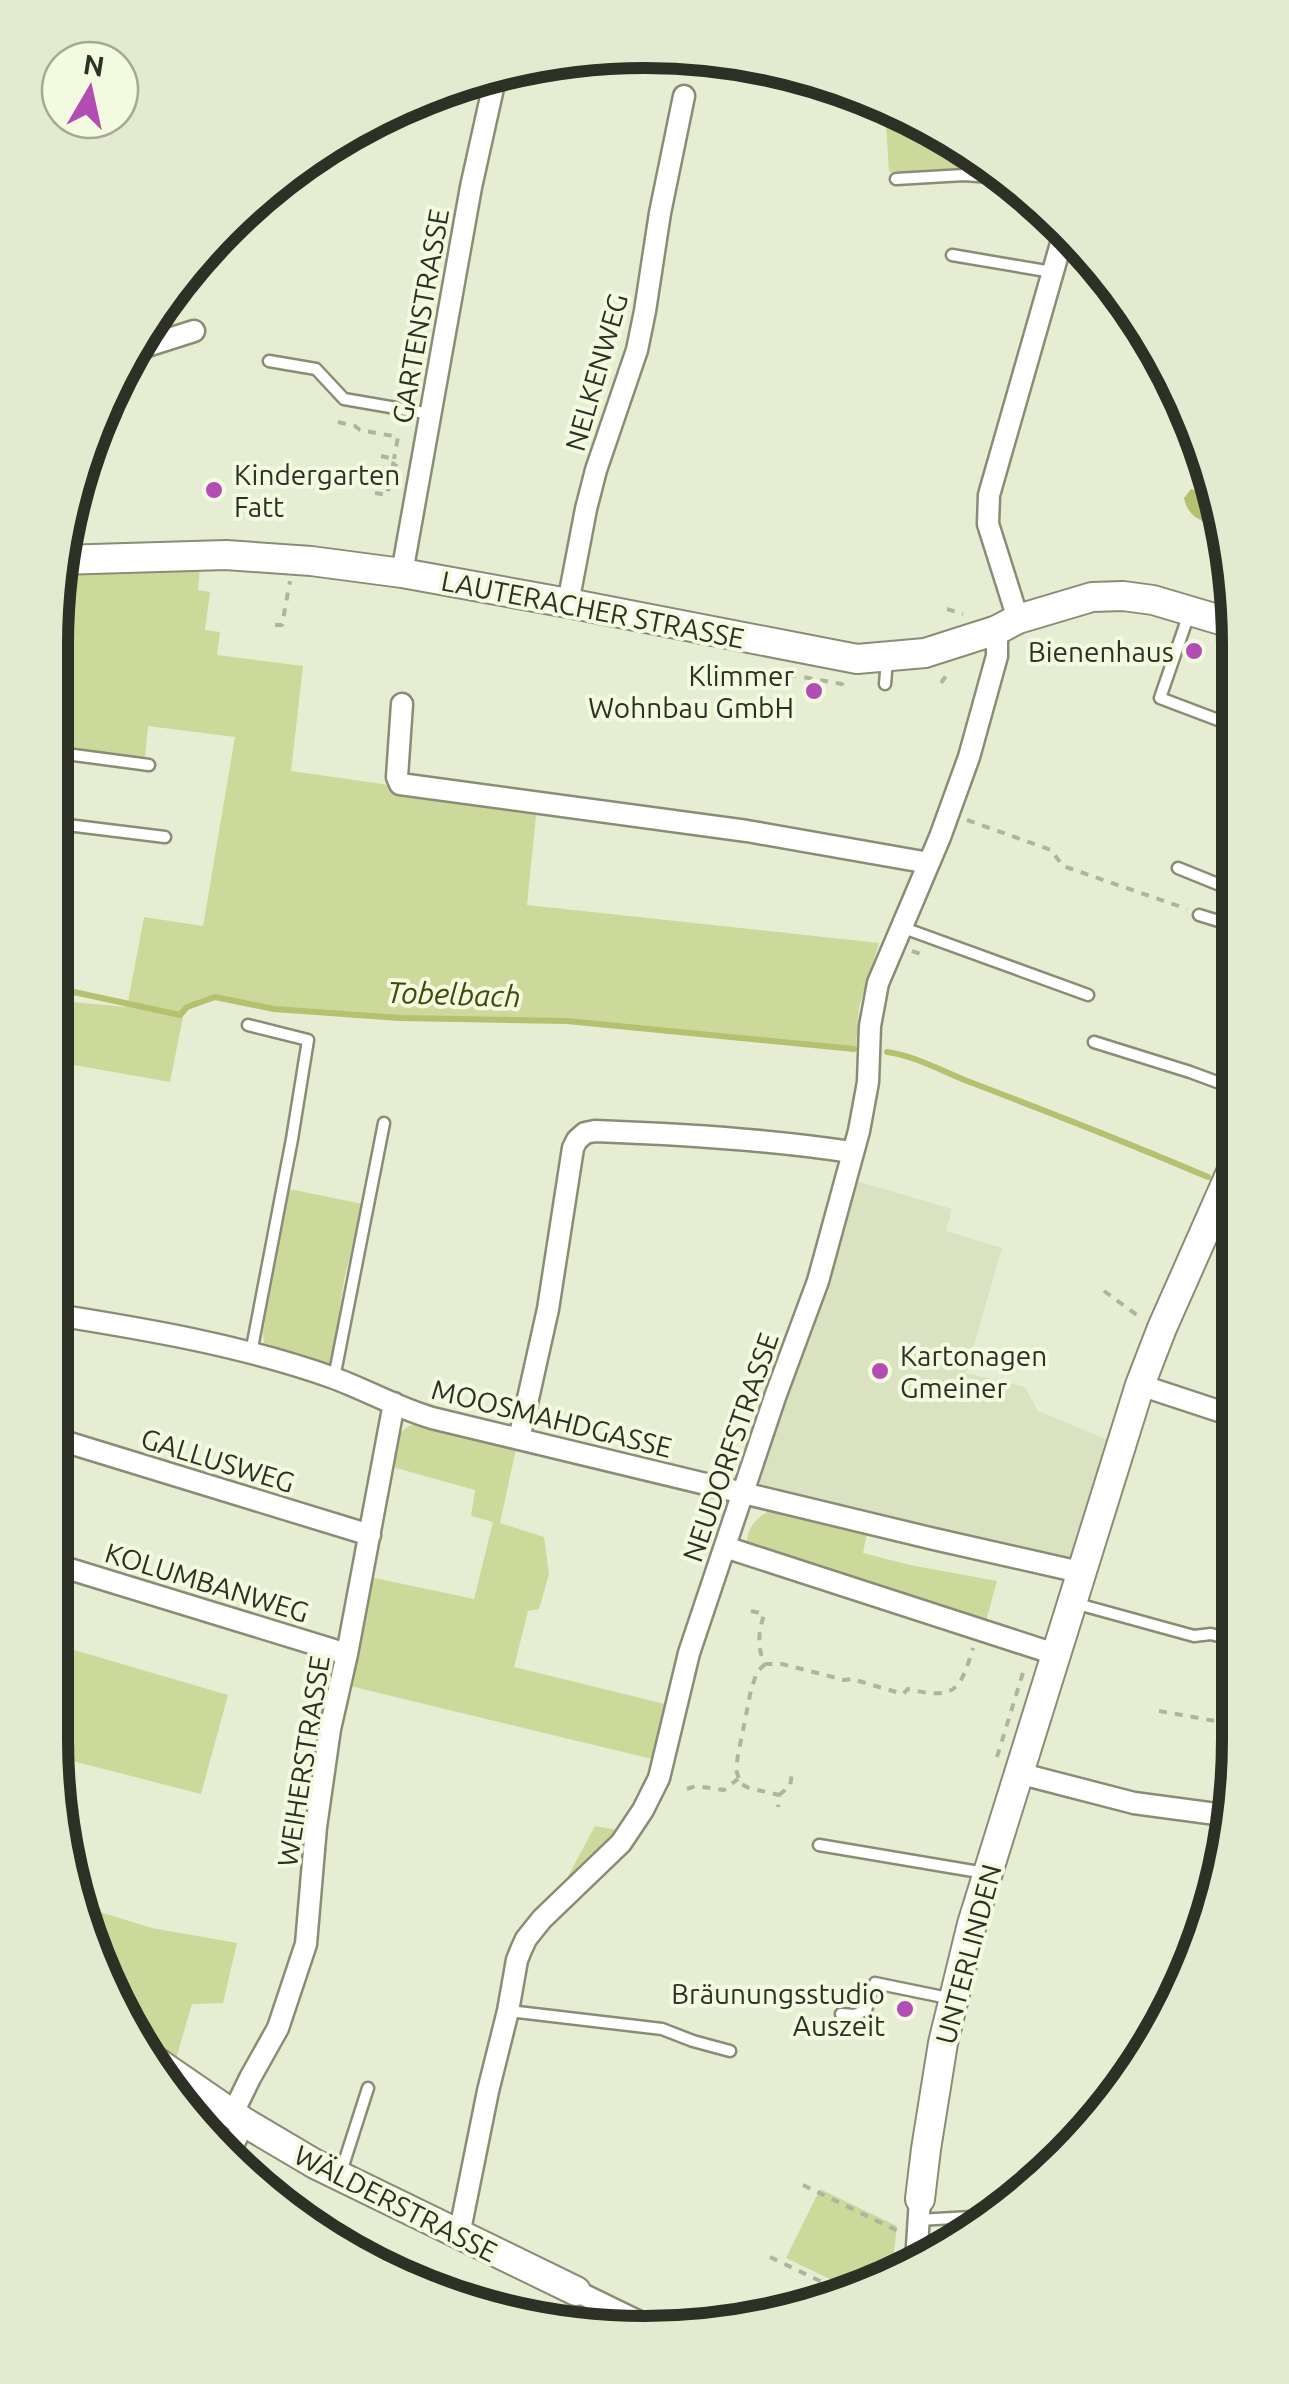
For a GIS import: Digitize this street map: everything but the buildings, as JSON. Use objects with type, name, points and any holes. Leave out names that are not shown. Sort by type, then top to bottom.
[{"type":"main road","name":"LAUTERACHER STRASSE","points":[[74,560],[226,555],[311,561],[568,603],[857,659],[886,671],[926,653],[1092,597],[1153,600],[1221,620]]},
{"type":"main road","name":"UNTERLINDEN","points":[[914,2217],[936,2081],[953,1999],[988,1874],[1007,1767],[1043,1651],[1071,1602],[1140,1385],[1222,1194]]},
{"type":"main road","name":"WÄLDERSTRASSE","points":[[176,2075],[238,2118],[340,2176],[587,2293]]},
{"type":"street","name":"GARTENSTRASSE","points":[[410,578],[431,414],[471,187],[494,87]]},
{"type":"street","name":"NELKENWEG","points":[[568,603],[596,470],[637,350],[646,311],[660,213],[684,96]]},
{"type":"street","points":[[1008,624],[988,524],[989,494],[1060,244]]},
{"type":"street","points":[[152,344],[194,331]]},
{"type":"street","name":"NEUDORFSTRASSE","points":[[459,2235],[516,1960],[526,1939],[621,1842],[659,1778],[689,1653],[818,1281],[858,1131],[868,1082],[870,1026],[884,964],[930,863],[969,756],[1008,624]]},
{"type":"street","points":[[402,704],[397,777],[400,784],[747,831],[930,863]]},
{"type":"street","points":[[519,1439],[548,1309],[577,1140],[595,1131],[663,1133],[783,1142],[851,1152]]},
{"type":"street","name":"MOOSMAHDGASSE","points":[[68,1317],[169,1333],[251,1353],[334,1378],[432,1418],[1080,1572]]},
{"type":"street","points":[[1140,1385],[1222,1412]]},
{"type":"street","name":"WEIHERSTRASSE","points":[[232,2143],[250,2078],[278,2028],[306,1944],[316,1827],[330,1729],[394,1403]]},
{"type":"street","name":"GALLUSWEG","points":[[68,1443],[370,1535]]},
{"type":"street","points":[[725,1547],[1043,1651]]},
{"type":"street","name":"KOLUMBANWEG","points":[[68,1569],[347,1654]]},
{"type":"street","points":[[1007,1767],[1134,1804],[1217,1814]]},
{"type":"street","name":"UNTERLINDEN","points":[[914,2217],[915,2249]]},
{"type":"street","name":"WÄLDERSTRASSE","points":[[587,2293],[638,2316]]},
{"type":"lane","points":[[896,179],[981,176]]},
{"type":"lane","points":[[1059,247],[1064,249]]},
{"type":"lane","points":[[952,254],[1052,272]]},
{"type":"lane","points":[[269,361],[316,369],[344,399],[374,400],[431,414]]},
{"type":"lane","points":[[1190,610],[1160,698],[1222,721]]},
{"type":"lane","points":[[68,754],[149,765]]},
{"type":"lane","points":[[68,825],[164,837]]},
{"type":"lane","points":[[1178,868],[1222,886]]},
{"type":"lane","points":[[1196,915],[1222,922]]},
{"type":"lane","points":[[901,927],[1088,995]]},
{"type":"lane","points":[[248,1025],[308,1040],[251,1353]]},
{"type":"lane","points":[[1094,1042],[1222,1084]]},
{"type":"lane","points":[[334,1378],[384,1123]]},
{"type":"lane","points":[[1206,1232],[1222,1238]]},
{"type":"lane","points":[[1071,1602],[1194,1636],[1222,1637]]},
{"type":"lane","points":[[819,1845],[988,1874]]},
{"type":"lane","points":[[841,2014],[854,2015],[866,2010],[875,1982],[953,1999]]},
{"type":"lane","points":[[508,2011],[662,2029],[730,2051]]},
{"type":"lane","points":[[340,2176],[368,2088]]},
{"type":"lane","points":[[914,2217],[969,2216]]},
{"type":"lane","points":[[585,2313],[587,2293]]},
{"type":"path","points":[[338,422],[398,437],[388,495],[375,493]]},
{"type":"path","points":[[381,456],[412,469]]},
{"type":"path","points":[[276,625],[282,625],[291,572]]},
{"type":"path","points":[[757,669],[842,684],[845,668]]},
{"type":"path","points":[[958,817],[1051,850],[1063,866],[1196,915]]},
{"type":"path","points":[[1104,1291],[1138,1317]]},
{"type":"path","points":[[751,1611],[764,1614],[758,1636],[759,1653],[765,1664]]},
{"type":"path","points":[[779,1795],[741,1784],[736,1770],[752,1690],[757,1672],[765,1664],[782,1664],[903,1694],[908,1689],[937,1695],[964,1680],[979,1629]]},
{"type":"path","points":[[1007,1767],[1043,1651]]},
{"type":"path","points":[[1160,1711],[1222,1722]]},
{"type":"path","points":[[778,1807],[779,1795],[790,1786],[792,1773]]},
{"type":"path","points":[[687,1789],[696,1786],[724,1790],[739,1778]]},
{"type":"path","points":[[804,2186],[914,2217]]},
{"type":"path","points":[[770,2257],[830,2286]]},
{"type":"shaded area","points":[[886,120],[969,168],[889,172]]},
{"type":"shaded area","points":[[1191,489],[1201,492],[1208,523],[1193,515],[1184,498]]},
{"type":"shaded area","points":[[200,568],[198,590],[210,592],[205,630],[220,632],[217,655],[303,666],[291,771],[537,806],[527,905],[879,943],[859,1007],[856,1049],[568,1020],[399,1018],[273,1008],[215,996],[185,1007],[170,1082],[68,1064],[68,1002],[127,1007],[144,917],[203,926],[235,737],[148,726],[145,759],[68,748],[72,571]]},
{"type":"shaded area","points":[[853,1180],[952,1209],[946,1231],[1002,1248],[966,1373],[1025,1387],[1038,1411],[1120,1445],[1080,1572],[743,1501]]},
{"type":"shaded area","points":[[289,1189],[363,1204],[344,1280],[331,1368],[274,1350],[264,1343]]},
{"type":"shaded area","points":[[419,1423],[516,1449],[500,1523],[544,1537],[549,1574],[539,1609],[528,1611],[514,1667],[669,1705],[652,1759],[350,1686],[370,1577],[474,1599],[493,1522],[471,1516],[475,1490],[389,1466],[401,1433]]},
{"type":"shaded area","points":[[771,1510],[867,1533],[863,1553],[997,1581],[986,1621],[747,1547],[753,1525]]},
{"type":"shaded area","points":[[68,1648],[228,1695],[201,1794],[69,1760]]},
{"type":"shaded area","points":[[595,1826],[617,1830],[588,1865],[566,1880]]},
{"type":"shaded area","points":[[93,1910],[152,1928],[237,1943],[223,2003],[192,2004],[173,2069],[127,1995]]},
{"type":"shaded area","points":[[820,2189],[897,2226],[893,2260],[838,2283],[786,2258]]},
{"type":"waterway","name":"Tobelbach","points":[[68,991],[180,1015],[187,1007],[215,997],[274,1009],[400,1018],[567,1021],[854,1049]]},
{"type":"waterway","points":[[887,1052],[921,1061],[1208,1177]]},
{"type":"place","name":"Kindergarten Fatt","points":[[214,490]]},
{"type":"place","name":"Bienenhaus","points":[[1194,651]]},
{"type":"place","name":"Klimmer Wohnbau GmbH","points":[[814,691]]},
{"type":"place","name":"Kartonagen Gmeiner","points":[[880,1371]]},
{"type":"place","name":"Bräunungsstudio Auszeit","points":[[905,2009]]}]
